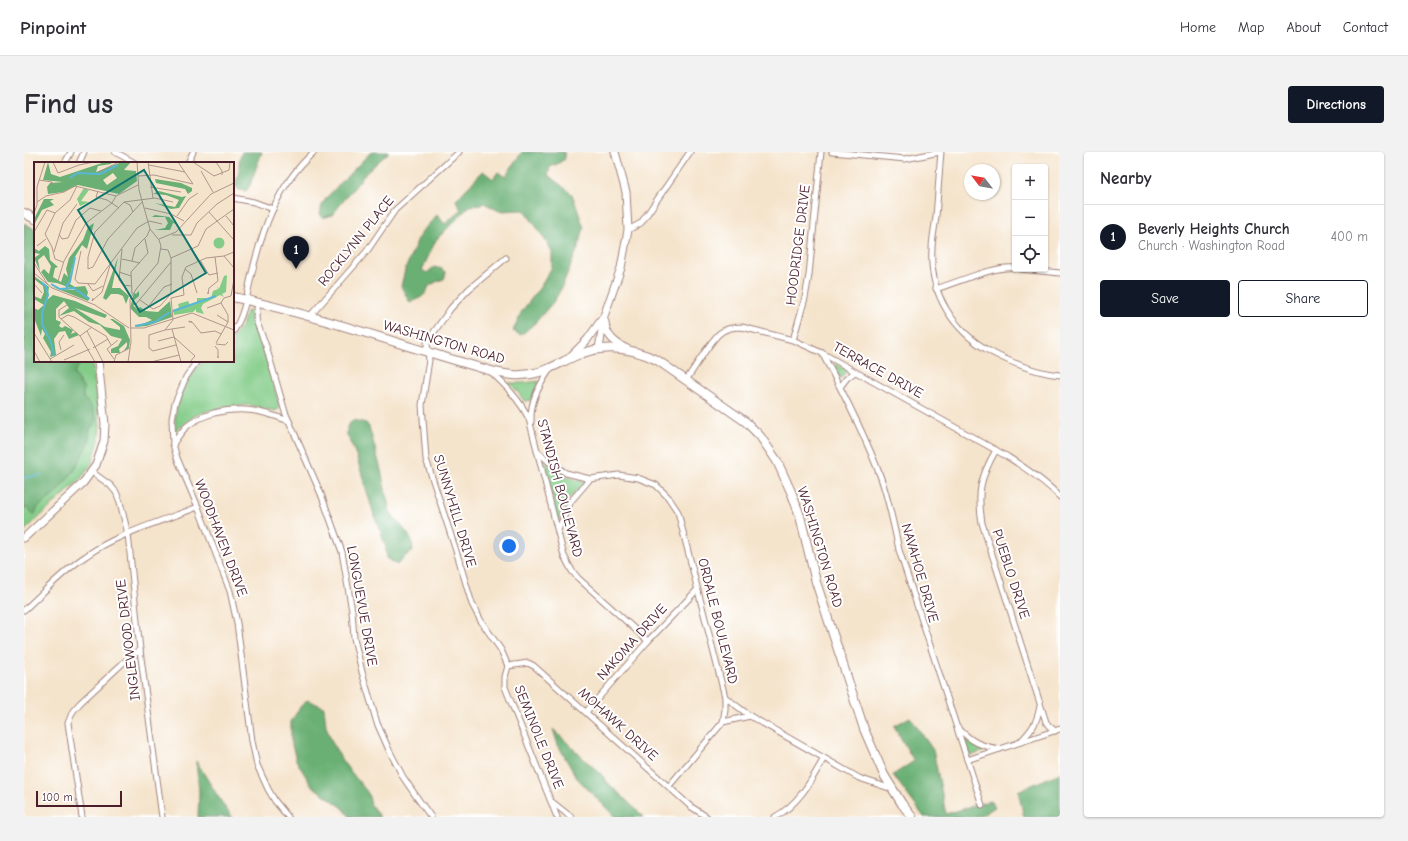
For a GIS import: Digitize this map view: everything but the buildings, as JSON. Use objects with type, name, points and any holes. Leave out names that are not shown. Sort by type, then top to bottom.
[{"type":"main road","points":[[24,213],[34,218]]},
{"type":"main road","name":"WASHINGTON ROAD","points":[[234,297],[311,316],[428,352],[507,374],[521,375],[536,373],[550,369],[581,354],[600,349],[613,348],[628,350],[657,360],[746,422],[766,444],[780,466],[792,494],[800,516],[816,582],[860,719],[878,762],[892,789],[912,817]]},
{"type":"street","points":[[66,162],[71,152]]},
{"type":"street","points":[[79,162],[84,152]]},
{"type":"street","points":[[115,152],[133,162]]},
{"type":"street","points":[[188,162],[193,152]]},
{"type":"street","points":[[234,330],[241,319],[260,244],[273,209],[281,193],[295,173],[314,152]]},
{"type":"street","name":"ROCKLYNN PLACE","points":[[311,316],[367,251],[394,210],[459,152]]},
{"type":"street","points":[[600,349],[604,316],[622,264],[628,230],[626,192],[616,152]]},
{"type":"street","points":[[628,230],[641,223],[690,152]]},
{"type":"street","name":"HOODRIDGE DRIVE","points":[[793,340],[805,298],[809,275],[822,152]]},
{"type":"street","points":[[832,152],[905,159],[941,152],[932,250],[932,271],[936,289],[951,318],[984,348],[1002,358],[1024,367],[1060,374]]},
{"type":"street","points":[[234,198],[254,202],[273,209]]},
{"type":"street","name":"SUNNYHILL DRIVE","points":[[506,258],[469,289],[451,308],[429,339],[427,343],[429,360],[422,405],[424,452],[426,463],[458,557],[472,604],[481,621],[503,654],[508,666]]},
{"type":"street","points":[[936,289],[986,273],[1012,268]]},
{"type":"street","points":[[1048,272],[1060,273]]},
{"type":"street","name":"LONGUEVUE DRIVE","points":[[258,302],[257,323],[266,346],[289,421],[321,494],[342,552],[352,611],[354,638],[377,723],[389,750],[404,777],[431,817]]},
{"type":"street","points":[[604,316],[605,326],[609,335],[615,342],[628,350]]},
{"type":"street","points":[[568,360],[587,340],[604,316]]},
{"type":"street","name":"TERRACE DRIVE","points":[[686,380],[713,341],[725,330],[742,327],[793,340],[822,353],[996,450],[1029,470],[1060,497]]},
{"type":"street","name":"NAVAHOE DRIVE","points":[[822,353],[840,387],[882,480],[899,550],[982,805]]},
{"type":"street","points":[[24,538],[83,483],[92,472],[100,454],[105,432],[98,362]]},
{"type":"street","name":"WOODHAVEN DRIVE","points":[[196,362],[183,381],[175,403],[172,419],[173,444],[177,458],[225,575],[234,607],[252,741],[257,766],[275,801],[288,817]]},
{"type":"street","points":[[531,426],[531,411],[534,399],[538,387],[550,369]]},
{"type":"street","name":"STANDISH BOULEVARD","points":[[489,370],[508,388],[526,412],[538,450],[564,556],[572,571],[648,641]]},
{"type":"street","points":[[840,387],[847,378],[855,372]]},
{"type":"street","points":[[173,444],[183,430],[191,423],[209,415],[225,411],[249,409],[265,412],[289,421]]},
{"type":"street","name":"ORDALE BOULEVARD","points":[[538,450],[549,462],[566,473],[590,479],[619,476],[638,478],[656,485],[668,497],[678,512],[725,697],[750,716],[863,780],[892,789]]},
{"type":"street","name":"PUEBLO DRIVE","points":[[996,450],[983,477],[979,492],[982,523],[1046,722],[1048,726],[1057,730]]},
{"type":"street","name":"INGLEWOOD DRIVE","points":[[92,472],[110,485],[116,492],[128,534],[140,650],[162,817]]},
{"type":"street","points":[[558,530],[571,501],[590,479]]},
{"type":"street","points":[[24,610],[69,569],[86,556],[128,534],[198,507]]},
{"type":"street","name":"NAKOMA DRIVE","points":[[586,712],[648,641],[697,590]]},
{"type":"street","points":[[82,817],[68,723],[72,711],[123,663],[140,650]]},
{"type":"street","name":"MOHAWK DRIVE","points":[[508,666],[522,663],[528,663],[534,666],[690,806],[707,817]]},
{"type":"street","name":"SEMINOLE DRIVE","points":[[508,666],[505,677],[505,687],[558,817]]},
{"type":"street","points":[[669,786],[723,722],[725,697]]},
{"type":"street","points":[[1020,742],[1035,726],[1040,705]]},
{"type":"street","points":[[723,722],[750,716]]},
{"type":"street","points":[[956,726],[968,738],[976,743],[985,747],[1000,749]]},
{"type":"street","points":[[967,760],[1057,730]]},
{"type":"street","points":[[775,817],[783,813],[800,797],[824,758]]},
{"type":"street","points":[[551,802],[571,817]]},
{"type":"green space","points":[[242,152],[262,152],[250,185],[246,191],[239,190],[235,186]]},
{"type":"green space","points":[[371,152],[389,152],[366,173],[332,215],[323,218],[320,214],[322,205],[327,197]]},
{"type":"green space","points":[[522,152],[564,152],[565,159],[550,167],[548,175],[572,194],[584,228],[578,248],[560,291],[554,301],[535,323],[521,335],[513,331],[522,311],[541,286],[552,267],[552,251],[524,210],[499,211],[484,203],[482,205],[470,206],[436,240],[422,270],[427,273],[434,267],[442,269],[446,273],[444,279],[429,286],[426,293],[410,303],[401,286],[405,270],[420,234],[437,215],[445,224],[461,210],[456,200],[483,171],[493,179],[498,172],[505,177]]},
{"type":"green space","points":[[24,223],[34,228],[34,362],[92,362],[100,424],[99,440],[92,463],[80,480],[24,531]]},
{"type":"green space","points":[[24,224],[34,229],[34,362],[81,362],[74,374],[83,388],[83,397],[92,408],[96,422],[90,429],[89,441],[74,471],[54,495],[38,507],[34,515],[27,507],[24,509]]},
{"type":"green space","points":[[247,311],[251,312],[251,321],[265,354],[280,408],[275,411],[249,405],[224,407],[194,416],[176,431],[175,422],[178,403],[191,375],[202,362],[234,362],[234,337],[242,325]]},
{"type":"green space","points":[[836,364],[847,371],[841,378],[839,378],[834,366]]},
{"type":"green space","points":[[539,381],[531,400],[524,401],[509,383],[524,383]]},
{"type":"green space","points":[[353,420],[366,423],[369,427],[380,466],[390,512],[412,541],[413,551],[404,557],[397,565],[387,558],[385,544],[374,515],[356,455],[347,435],[347,427]]},
{"type":"green space","points":[[544,462],[564,476],[585,482],[568,500],[558,522]]},
{"type":"green space","points":[[307,700],[324,707],[326,726],[333,744],[343,762],[368,793],[371,805],[380,817],[350,817],[343,808],[311,785],[296,760],[291,741],[291,722],[300,707]]},
{"type":"green space","points":[[910,717],[933,750],[946,814],[990,801],[995,807],[979,817],[924,817],[893,775],[914,761],[894,726]]},
{"type":"green space","points":[[553,729],[644,817],[615,817],[576,777],[558,745]]},
{"type":"green space","points":[[965,740],[984,751],[970,756],[964,741]]},
{"type":"green space","points":[[196,761],[232,817],[198,817],[199,792]]},
{"type":"green space","points":[[1060,773],[1060,817],[1024,817],[1018,791]]},
{"type":"waterway","points":[[24,478],[41,475]]},
{"type":"place","name":"Beverly Heights Church","points":[[296,269]]}]
